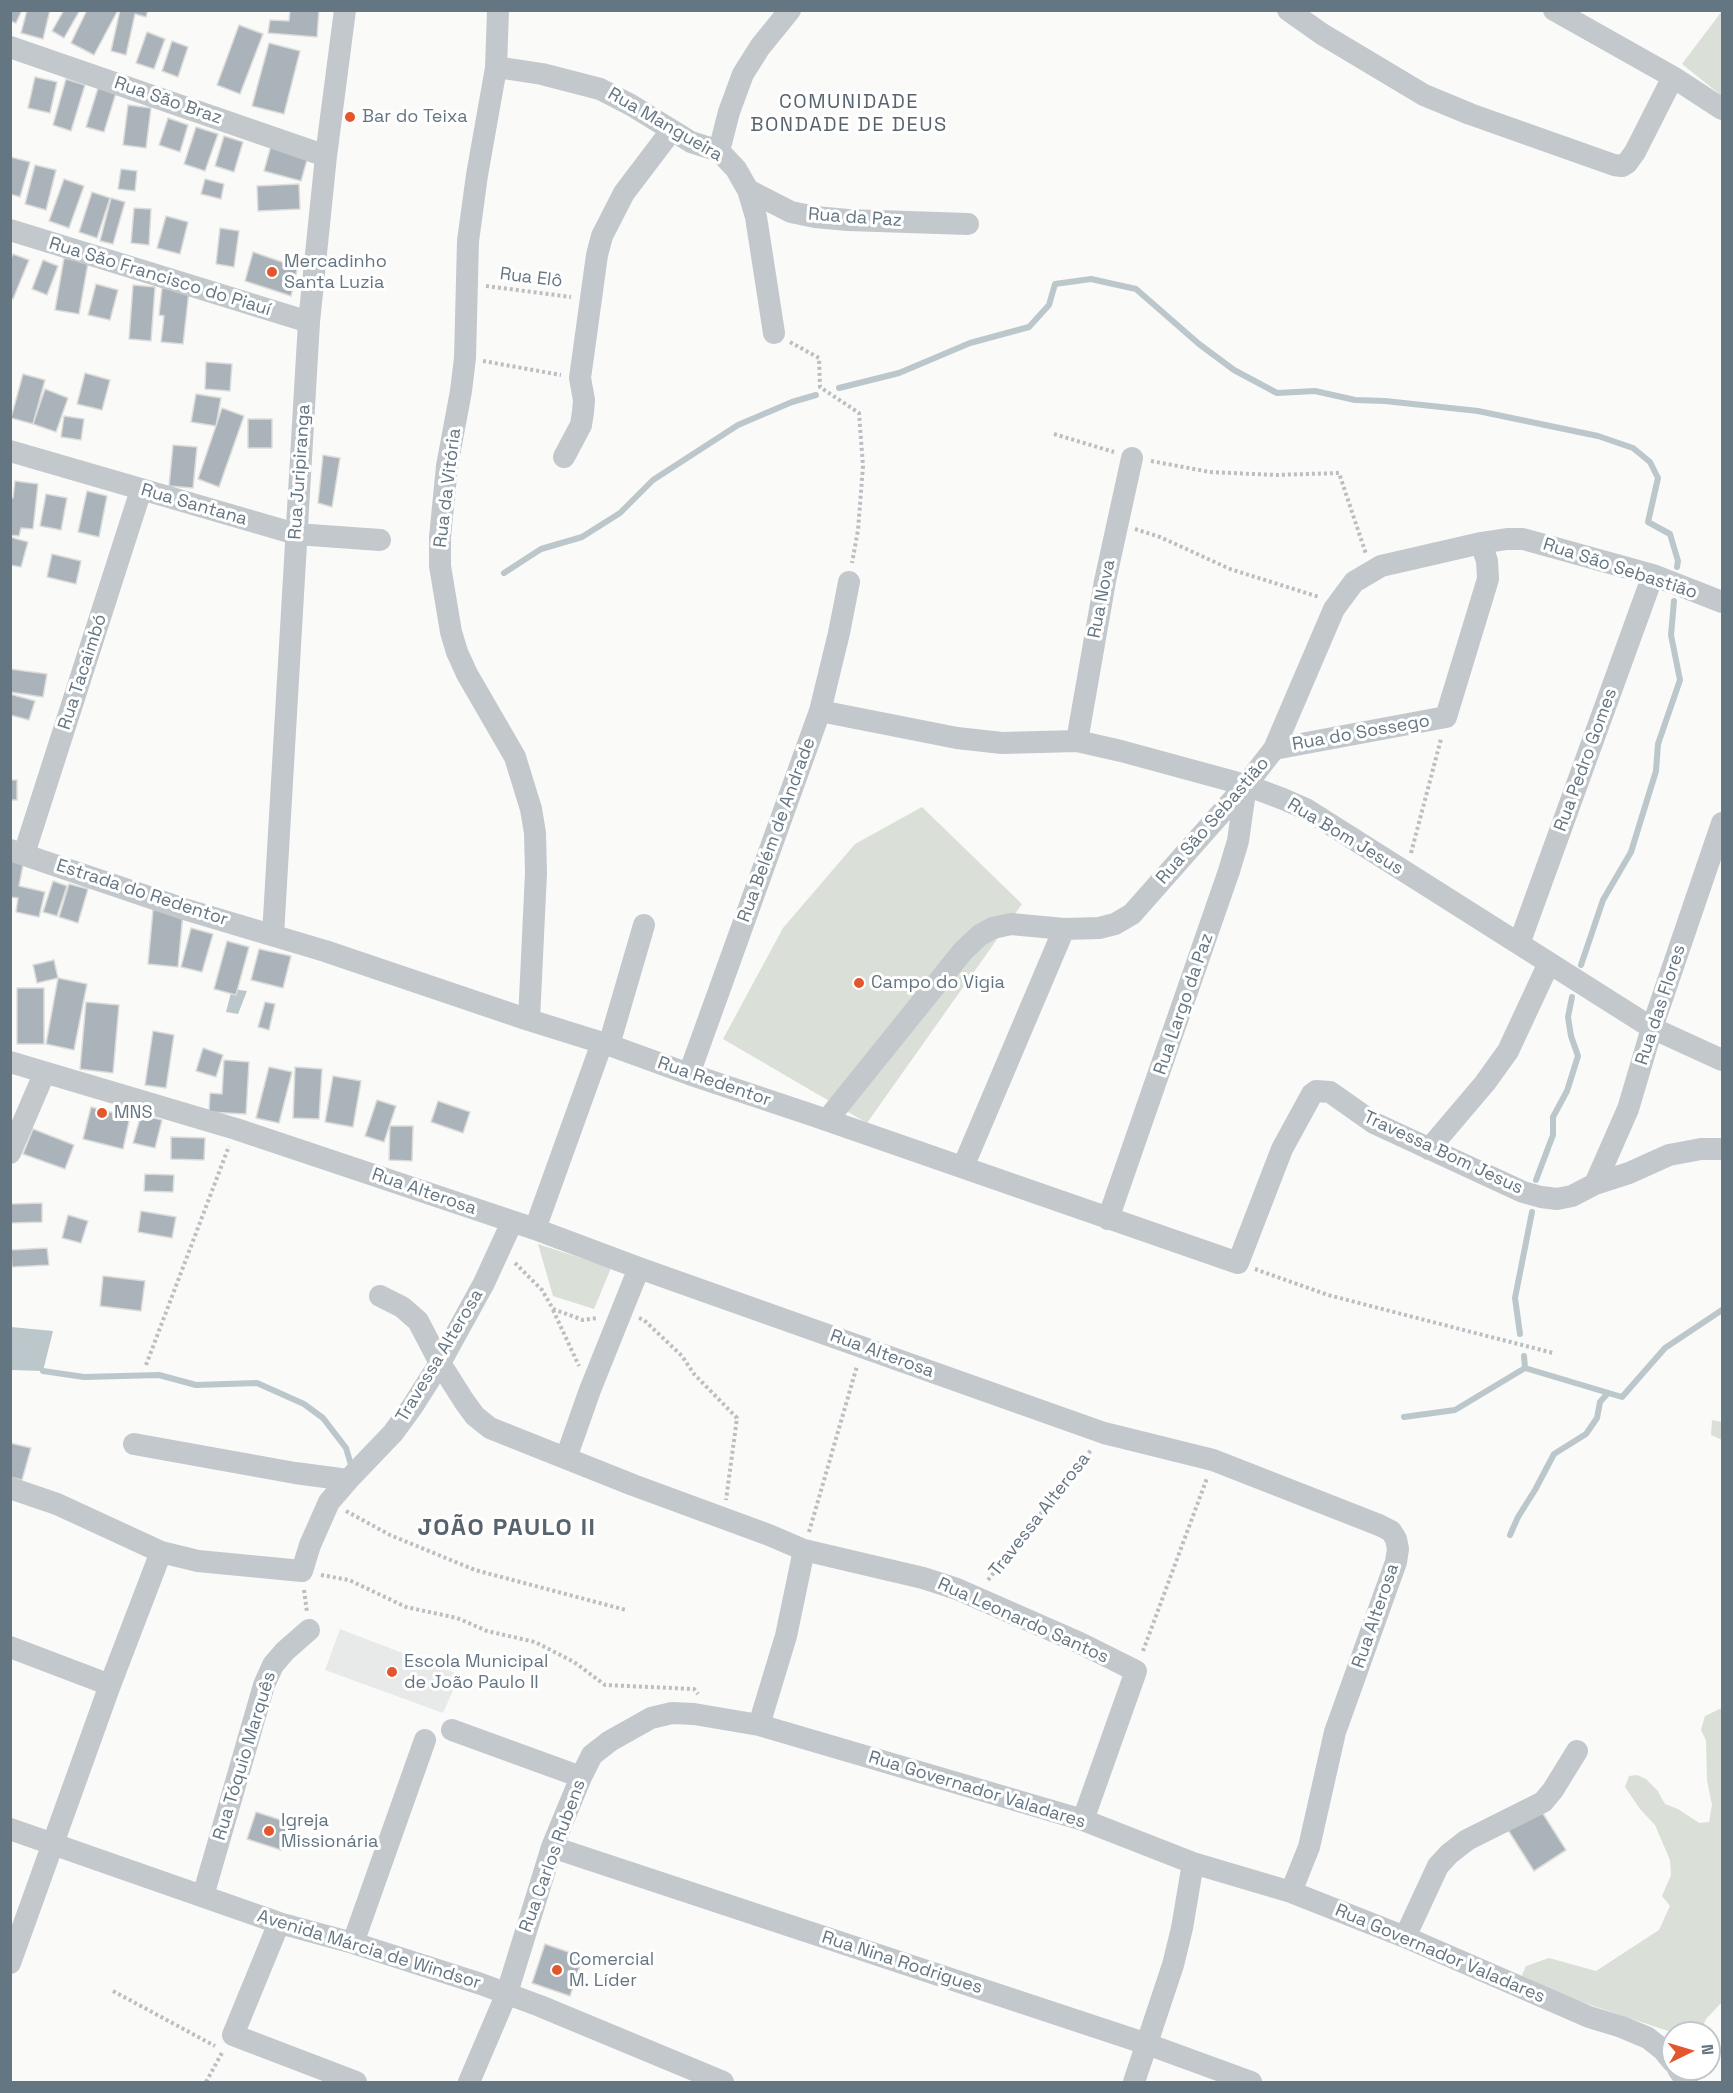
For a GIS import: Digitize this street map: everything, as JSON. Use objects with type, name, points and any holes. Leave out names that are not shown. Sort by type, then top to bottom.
[{"type":"street","name":"Rua Juripiranga","points":[[273,935],[309,322],[326,156],[345,10]]},
{"type":"street","name":"Rua da Vitória","points":[[498,10],[496,67],[468,241],[465,358],[460,400],[447,466],[440,537],[440,566],[450,632],[457,652],[467,674],[515,757],[531,808],[535,833],[536,873],[528,1020]]},
{"type":"street","points":[[719,152],[729,112],[743,74],[760,47],[790,10]]},
{"type":"street","points":[[1288,10],[1330,40],[1424,95],[1470,114],[1614,165],[1622,166],[1627,163],[1635,152],[1673,77]]},
{"type":"street","points":[[1554,10],[1673,77],[1722,109]]},
{"type":"street","name":"Rua São Braz","points":[[10,47],[326,156]]},
{"type":"street","name":"Rua Mangueira","points":[[496,67],[542,74],[600,88],[670,131],[691,142],[719,152],[736,169],[748,190],[756,217],[774,333]]},
{"type":"street","points":[[564,457],[581,425],[584,400],[580,378],[590,299],[602,236],[624,193],[670,131]]},
{"type":"street","name":"Rua da Paz","points":[[748,190],[790,212],[815,217],[968,224]]},
{"type":"street","name":"Rua São Francisco do Piauí","points":[[10,230],[309,322]]},
{"type":"street","name":"Rua Santana","points":[[10,451],[296,534],[380,540]]},
{"type":"street","name":"Rua Nova","points":[[1077,741],[1105,582],[1132,458]]},
{"type":"street","name":"Rua Tacaimbó","points":[[17,852],[141,490]]},
{"type":"street","name":"Rua São Sebastião","points":[[827,1120],[963,951],[980,935],[993,928],[1011,924],[1064,929],[1100,928],[1115,924],[1132,914],[1246,785],[1274,749],[1338,603],[1354,582],[1381,566],[1481,543],[1523,539],[1653,575],[1722,602]]},
{"type":"street","name":"Rua do Sossego","points":[[1274,749],[1446,717],[1488,579],[1487,561],[1481,543]]},
{"type":"street","name":"Rua Pedro Gomes","points":[[1519,944],[1653,575]]},
{"type":"street","name":"Rua Belém de Andrade","points":[[689,1074],[820,711],[849,582]]},
{"type":"street","name":"Rua Bom Jesus","points":[[820,711],[957,738],[1002,743],[1077,741],[1246,785],[1306,809],[1652,1028],[1722,1060]]},
{"type":"street","name":"Rua Largo da Paz","points":[[1108,1219],[1229,871],[1238,841],[1246,785]]},
{"type":"street","name":"Rua das Flores","points":[[1595,1184],[1628,1109],[1652,1028],[1722,823]]},
{"type":"street","name":"Estrada do Redentor","points":[[17,852],[184,909],[273,935]]},
{"type":"street","points":[[536,1229],[606,1044],[644,926]]},
{"type":"street","points":[[963,1167],[1064,929]]},
{"type":"street","name":"Rua Redentor","points":[[273,935],[606,1044],[1238,1263]]},
{"type":"street","points":[[1429,1149],[1485,1083],[1508,1051],[1550,963]]},
{"type":"street","name":"Rua Alterosa","points":[[10,1062],[44,1074],[236,1129],[536,1229],[639,1268],[1104,1433],[1213,1460],[1391,1531],[1398,1549],[1396,1562],[1335,1732],[1309,1847],[1291,1892]]},
{"type":"street","points":[[10,1153],[44,1074]]},
{"type":"street","name":"Travessa Bom Jesus","points":[[1238,1263],[1282,1149],[1312,1094],[1316,1091],[1329,1092],[1374,1123],[1523,1192],[1541,1197],[1557,1199],[1572,1196],[1595,1184],[1629,1173],[1669,1155],[1701,1149],[1722,1149]]},
{"type":"street","name":"Travessa Alterosa","points":[[302,1571],[318,1524],[330,1502],[393,1433],[440,1363],[484,1283],[513,1222]]},
{"type":"street","points":[[566,1458],[590,1390],[639,1268]]},
{"type":"street","name":"Rua Leonardo Santos","points":[[380,1296],[402,1307],[418,1321],[440,1363],[475,1416],[490,1428],[804,1550],[923,1578],[975,1596],[1136,1671]]},
{"type":"street","points":[[134,1444],[295,1473],[348,1480]]},
{"type":"street","points":[[10,1488],[57,1504],[161,1552],[198,1561],[302,1571]]},
{"type":"street","points":[[759,1725],[786,1636],[804,1550]]},
{"type":"street","points":[[10,1964],[110,1685],[161,1552]]},
{"type":"street","name":"Rua Tóquio Marquês","points":[[203,1896],[264,1685],[273,1665],[309,1630]]},
{"type":"street","points":[[10,1647],[110,1685]]},
{"type":"street","points":[[1083,1820],[1136,1671]]},
{"type":"street","name":"Rua Carlos Rubens","points":[[469,2082],[507,1993],[552,1847],[592,1755],[610,1741],[651,1718],[672,1713],[759,1725]]},
{"type":"street","name":"Rua Governador Valadares","points":[[759,1725],[1083,1820],[1192,1863],[1291,1892],[1405,1937],[1588,2017],[1622,2027],[1647,2038],[1661,2048]]},
{"type":"street","points":[[452,1730],[581,1777]]},
{"type":"street","points":[[353,1943],[425,1740]]},
{"type":"street","points":[[1405,1937],[1427,1886],[1443,1860],[1467,1840],[1543,1802],[1577,1751]]},
{"type":"street","name":"Avenida Márcia de Windsor","points":[[10,1829],[279,1923],[353,1943],[507,1993],[700,2079],[723,2082]]},
{"type":"street","name":"Rua Nina Rodrigues","points":[[552,1847],[1147,2044],[1251,2082]]},
{"type":"street","points":[[1134,2082],[1176,1956],[1192,1863]]},
{"type":"street","points":[[279,1923],[228,2043],[356,2082]]},
{"type":"path","name":"Rua Elô","points":[[467,283],[590,299]]},
{"type":"path","points":[[774,333],[819,358],[820,387],[859,413],[863,466],[858,530],[849,582]]},
{"type":"path","points":[[465,358],[580,378]]},
{"type":"path","points":[[1054,434],[1132,458],[1210,472],[1276,475],[1339,473],[1372,572]]},
{"type":"path","points":[[1118,523],[1160,537],[1230,569],[1338,603]]},
{"type":"path","points":[[1406,873],[1446,717]]},
{"type":"path","points":[[146,1365],[236,1129]]},
{"type":"path","points":[[500,1247],[542,1290],[590,1390]]},
{"type":"path","points":[[1238,1263],[1328,1294],[1553,1353]]},
{"type":"path","points":[[553,1309],[583,1320],[621,1312],[644,1320],[682,1356],[694,1374],[737,1418],[724,1518]]},
{"type":"path","points":[[804,1550],[863,1347]]},
{"type":"path","name":"Travessa Alterosa","points":[[975,1596],[1104,1433]]},
{"type":"path","points":[[1136,1671],[1213,1460]]},
{"type":"path","points":[[330,1502],[390,1535],[475,1570],[626,1610]]},
{"type":"path","points":[[309,1630],[302,1571],[349,1580],[406,1607],[457,1618],[488,1631],[535,1642],[574,1662],[605,1685],[694,1689],[717,1719]]},
{"type":"path","points":[[113,1991],[228,2043],[206,2082]]},
{"type":"shaded area","points":[[1722,11],[1722,96],[1682,64]]},
{"type":"shaded area","name":"Campo do Vigia","points":[[922,807],[1022,904],[867,1123],[723,1039],[783,928],[855,844]]},
{"type":"shaded area","points":[[232,989],[247,991],[238,1014],[226,1012]]},
{"type":"shaded area","points":[[538,1244],[611,1268],[594,1309],[553,1296]]},
{"type":"shaded area","points":[[11,1327],[53,1331],[43,1371],[11,1370]]},
{"type":"shaded area","points":[[1712,1420],[1722,1422],[1722,1440],[1711,1435]]},
{"type":"shaded area","name":"Escola Municipal de João Paulo II","points":[[340,1629],[460,1675],[443,1713],[325,1670]]},
{"type":"shaded area","points":[[1722,1708],[1722,2002],[1705,2021],[1661,2021],[1661,2029],[1522,1982],[1526,1966],[1549,1958],[1596,1971],[1659,1930],[1670,1906],[1662,1896],[1671,1875],[1670,1860],[1655,1825],[1640,1809],[1625,1787],[1629,1776],[1637,1775],[1646,1779],[1657,1790],[1665,1804],[1678,1809],[1699,1823],[1709,1822],[1712,1805],[1707,1780],[1706,1740],[1701,1730],[1705,1716]]},
{"type":"building","points":[[10,10],[22,10],[16,23],[10,21]]},
{"type":"building","points":[[27,10],[50,10],[43,39],[21,33]]},
{"type":"building","points":[[64,10],[80,10],[64,38],[52,31]]},
{"type":"building","points":[[87,10],[118,10],[94,55],[71,43]]},
{"type":"building","points":[[120,10],[148,10],[146,17],[135,14],[126,55],[111,51]]},
{"type":"building","points":[[290,10],[319,10],[317,37],[268,33],[270,20],[289,21]]},
{"type":"building","points":[[239,25],[263,34],[240,94],[217,85]]},
{"type":"building","points":[[147,32],[165,39],[154,69],[136,63]]},
{"type":"building","points":[[172,41],[188,47],[178,77],[162,71]]},
{"type":"building","points":[[269,43],[300,51],[284,114],[252,106]]},
{"type":"building","points":[[35,77],[57,82],[50,113],[28,108]]},
{"type":"building","points":[[66,79],[85,85],[71,131],[53,125]]},
{"type":"building","points":[[98,88],[116,93],[104,132],[86,127]]},
{"type":"building","points":[[128,105],[151,108],[146,148],[123,145]]},
{"type":"building","points":[[168,118],[188,125],[180,152],[159,145]]},
{"type":"building","points":[[196,127],[218,134],[205,171],[184,164]]},
{"type":"building","points":[[224,136],[243,142],[234,172],[215,166]]},
{"type":"building","points":[[272,142],[309,153],[301,181],[264,171]]},
{"type":"building","points":[[10,157],[30,162],[20,197],[10,194]]},
{"type":"building","points":[[35,165],[56,170],[46,210],[25,204]]},
{"type":"building","points":[[121,169],[137,171],[135,191],[118,189]]},
{"type":"building","points":[[64,179],[84,186],[69,228],[49,221]]},
{"type":"building","points":[[205,179],[224,184],[221,199],[201,194]]},
{"type":"building","points":[[299,184],[300,209],[258,211],[257,186]]},
{"type":"building","points":[[92,192],[110,198],[97,238],[79,232]]},
{"type":"building","points":[[111,198],[125,202],[113,244],[100,241]]},
{"type":"building","points":[[134,208],[151,209],[149,245],[131,243]]},
{"type":"building","points":[[166,216],[188,222],[180,254],[157,248]]},
{"type":"building","points":[[220,228],[239,231],[234,267],[216,264]]},
{"type":"building","name":"Mercadinho Santa Luzia","points":[[253,252],[285,263],[287,255],[300,257],[291,296],[245,281]]},
{"type":"building","points":[[13,254],[29,260],[13,299],[10,297],[10,261]]},
{"type":"building","points":[[64,258],[88,263],[79,314],[55,310]]},
{"type":"building","points":[[43,260],[58,266],[47,295],[32,289]]},
{"type":"building","points":[[96,284],[118,290],[110,320],[88,315]]},
{"type":"building","points":[[133,285],[155,287],[151,341],[129,339]]},
{"type":"building","points":[[162,288],[189,291],[183,344],[161,342],[164,316],[159,315]]},
{"type":"building","points":[[206,362],[232,364],[230,391],[205,389]]},
{"type":"building","points":[[85,373],[110,380],[102,410],[77,404]]},
{"type":"building","points":[[23,374],[45,380],[33,424],[11,418]]},
{"type":"building","points":[[45,389],[68,398],[56,432],[33,424]]},
{"type":"building","points":[[196,394],[221,398],[216,426],[191,422]]},
{"type":"building","points":[[222,408],[244,416],[219,487],[198,479]]},
{"type":"building","points":[[64,416],[84,419],[81,440],[61,437]]},
{"type":"building","points":[[248,419],[272,419],[272,448],[248,448]]},
{"type":"building","points":[[173,445],[197,447],[193,488],[169,486]]},
{"type":"building","points":[[323,455],[340,458],[332,507],[318,503]]},
{"type":"building","points":[[15,481],[38,484],[33,529],[21,528],[19,536],[10,535],[10,497],[13,498]]},
{"type":"building","points":[[87,491],[107,496],[99,537],[78,532]]},
{"type":"building","points":[[46,494],[67,498],[61,530],[40,526]]},
{"type":"building","points":[[10,537],[28,542],[21,567],[10,565]]},
{"type":"building","points":[[52,554],[81,561],[76,584],[47,577]]},
{"type":"building","points":[[10,669],[47,674],[43,697],[10,692]]},
{"type":"building","points":[[10,694],[35,701],[29,720],[10,715]]},
{"type":"building","points":[[10,780],[17,780],[17,800],[10,800]]},
{"type":"building","points":[[10,857],[24,860],[19,886],[45,892],[39,917],[16,912],[18,898],[10,897]]},
{"type":"building","points":[[53,881],[67,886],[57,916],[43,912]]},
{"type":"building","points":[[69,884],[88,889],[78,923],[59,917]]},
{"type":"building","points":[[153,910],[183,913],[178,967],[148,964]]},
{"type":"building","points":[[191,928],[213,934],[202,972],[181,967]]},
{"type":"building","points":[[227,941],[249,947],[236,995],[214,989]]},
{"type":"building","points":[[259,949],[291,956],[283,988],[251,980]]},
{"type":"building","points":[[54,960],[58,978],[37,983],[33,965]]},
{"type":"building","points":[[58,978],[87,984],[74,1050],[46,1044]]},
{"type":"building","points":[[17,988],[44,988],[44,1044],[17,1044]]},
{"type":"building","points":[[86,1002],[119,1005],[113,1073],[80,1069]]},
{"type":"building","points":[[265,1002],[275,1004],[269,1030],[258,1027]]},
{"type":"building","points":[[153,1031],[174,1035],[166,1088],[145,1085]]},
{"type":"building","points":[[203,1048],[223,1055],[216,1077],[196,1071]]},
{"type":"building","points":[[224,1060],[249,1062],[246,1114],[209,1112],[210,1093],[222,1094]]},
{"type":"building","points":[[269,1067],[292,1072],[279,1123],[256,1118]]},
{"type":"building","points":[[295,1067],[322,1069],[319,1119],[293,1118]]},
{"type":"building","points":[[333,1076],[361,1081],[353,1127],[325,1122]]},
{"type":"building","points":[[377,1100],[396,1106],[384,1142],[365,1136]]},
{"type":"building","points":[[438,1101],[470,1112],[463,1133],[431,1122]]},
{"type":"building","points":[[91,1107],[130,1117],[123,1149],[83,1139]]},
{"type":"building","points":[[141,1115],[162,1120],[155,1148],[133,1143]]},
{"type":"building","points":[[390,1126],[413,1126],[412,1161],[389,1160]]},
{"type":"building","points":[[33,1129],[74,1145],[65,1169],[23,1154]]},
{"type":"building","points":[[171,1137],[205,1138],[204,1160],[171,1159]]},
{"type":"building","points":[[145,1174],[174,1175],[173,1192],[144,1191]]},
{"type":"building","points":[[42,1203],[42,1222],[10,1223],[10,1204]]},
{"type":"building","points":[[141,1211],[176,1217],[172,1238],[138,1232]]},
{"type":"building","points":[[68,1215],[88,1221],[81,1243],[62,1238]]},
{"type":"building","points":[[47,1248],[49,1265],[12,1267],[11,1250]]},
{"type":"building","points":[[103,1276],[145,1281],[141,1311],[100,1306]]},
{"type":"building","points":[[10,1443],[31,1448],[22,1480],[10,1477]]},
{"type":"building","points":[[1540,1809],[1566,1850],[1534,1871],[1508,1830]]},
{"type":"building","name":"Igreja Missionária","points":[[256,1812],[290,1823],[281,1850],[247,1839]]},
{"type":"building","name":"Comercial M. Líder","points":[[545,1944],[583,1957],[570,1996],[532,1983]]},
{"type":"waterway","points":[[839,388],[899,373],[970,343],[1029,327],[1049,305],[1055,284],[1091,279],[1136,289],[1199,344],[1234,370],[1277,393],[1315,391],[1355,400],[1478,411],[1598,436],[1633,448],[1650,462],[1658,478],[1648,522],[1670,534],[1678,561],[1677,567]]},
{"type":"waterway","points":[[504,573],[541,549],[582,537],[620,513],[653,480],[738,425],[792,402],[816,395]]},
{"type":"waterway","points":[[1581,965],[1603,900],[1631,852],[1656,771],[1658,744],[1680,680],[1671,635],[1674,601]]},
{"type":"waterway","points":[[1536,1180],[1553,1135],[1553,1117],[1567,1091],[1578,1056],[1571,1036],[1568,1017],[1572,997]]},
{"type":"waterway","points":[[1520,1334],[1515,1298],[1532,1212]]},
{"type":"waterway","points":[[1404,1417],[1455,1410],[1525,1368],[1622,1397],[1665,1348],[1722,1310]]},
{"type":"waterway","points":[[1524,1356],[1525,1368]]},
{"type":"waterway","points":[[43,1371],[84,1377],[159,1375],[196,1385],[257,1383],[304,1404],[323,1418],[346,1448],[352,1468]]},
{"type":"waterway","points":[[1510,1535],[1554,1454],[1586,1434],[1597,1418],[1600,1402],[1608,1393]]},
{"type":"place","name":"Bar do Teixa","points":[[350,117]]},
{"type":"place","name":"Mercadinho Santa Luzia","points":[[272,272]]},
{"type":"place","name":"Campo do Vigia","points":[[859,983]]},
{"type":"place","name":"MNS","points":[[102,1113]]},
{"type":"place","name":"Escola Municipal de João Paulo II","points":[[392,1672]]},
{"type":"place","name":"Igreja Missionária","points":[[269,1831]]},
{"type":"place","name":"Comercial M. Líder","points":[[557,1970]]},
{"type":"district","name":"COMUNIDADE BONDADE DE DEUS","points":[[849,114]]},
{"type":"district","name":"JOÃO PAULO II","points":[[507,1528]]}]
